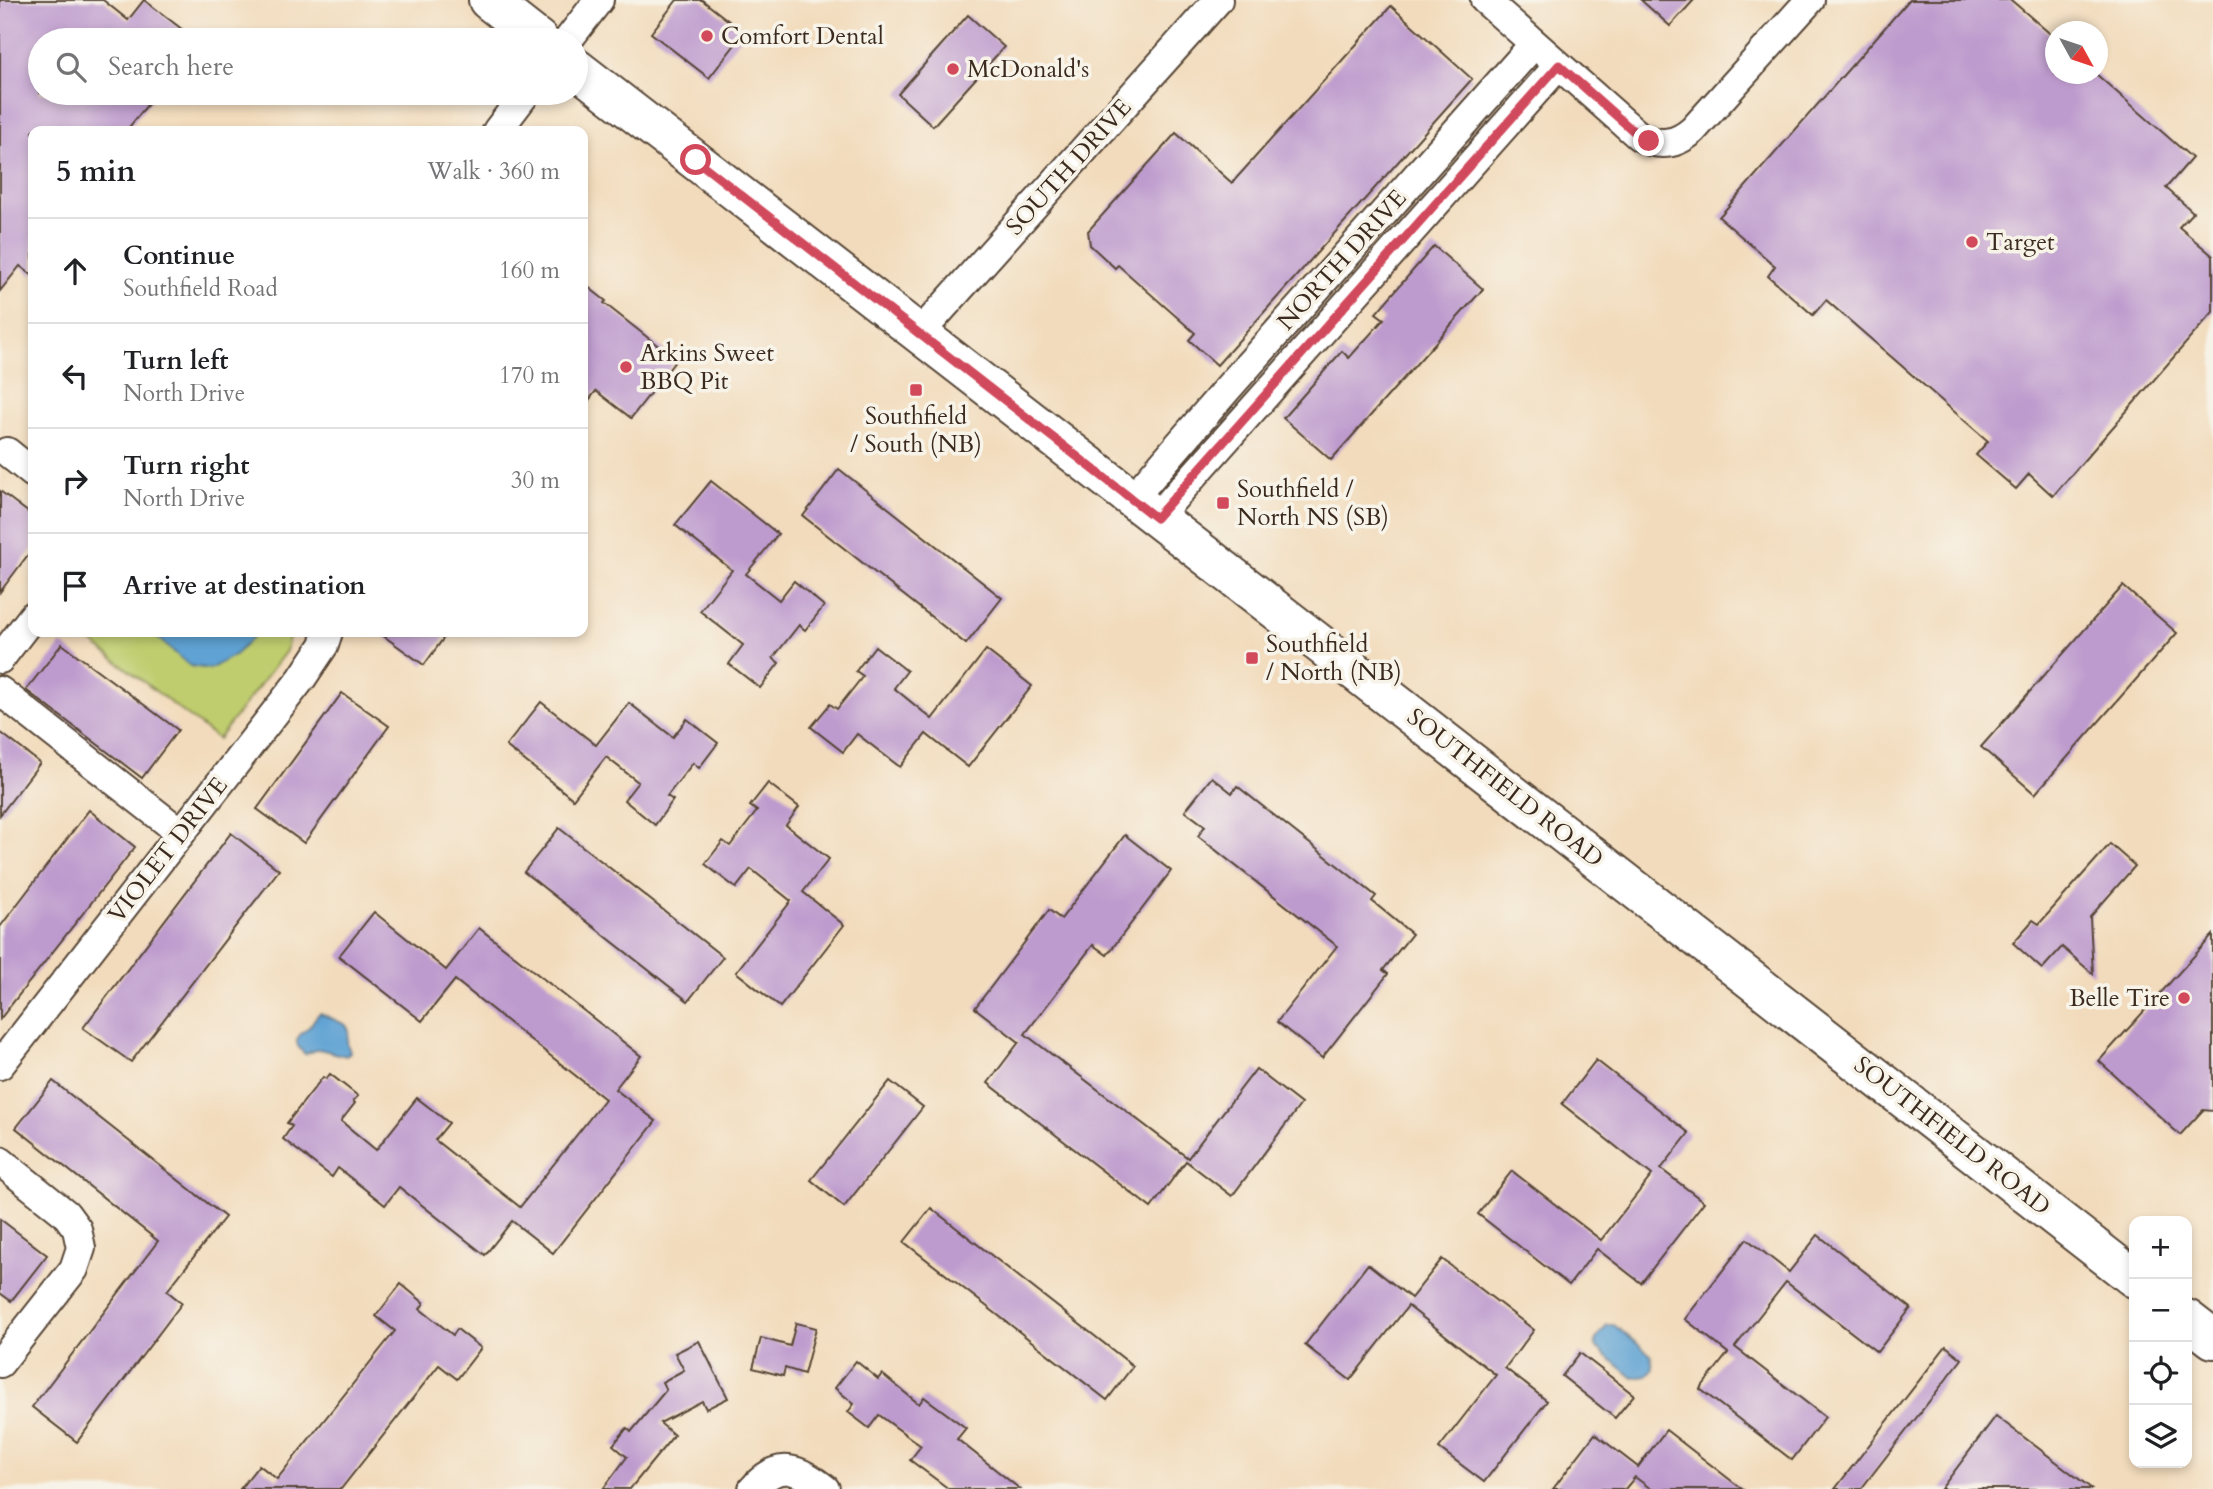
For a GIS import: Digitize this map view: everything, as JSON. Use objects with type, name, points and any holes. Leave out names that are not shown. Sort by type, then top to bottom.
[{"type":"main road","points":[[488,0],[524,28]]},
{"type":"main road","name":"SOUTHFIELD ROAD","points":[[588,77],[2129,1274]]},
{"type":"main road","points":[[2192,1323],[2213,1339]]},
{"type":"street","points":[[577,28],[599,0]]},
{"type":"street","name":"SOUTH DRIVE","points":[[919,334],[1218,0]]},
{"type":"street","points":[[1485,0],[1639,136],[1660,144],[1682,140],[1693,130],[1810,0]]},
{"type":"street","name":"NORTH DRIVE","points":[[1144,509],[1227,389],[1534,44]]},
{"type":"street","name":"NORTH DRIVE","points":[[1144,509],[1251,410],[1559,65]]},
{"type":"street","points":[[501,126],[517,105]]},
{"type":"street","points":[[1457,131],[1480,152]]},
{"type":"street","points":[[1227,389],[1251,410]]},
{"type":"street","points":[[7,452],[28,469]]},
{"type":"street","points":[[0,659],[28,623]]},
{"type":"street","name":"VIOLET DRIVE","points":[[0,1065],[314,661],[326,637]]},
{"type":"street","points":[[0,691],[181,833]]},
{"type":"street","points":[[0,1161],[66,1214],[77,1229],[81,1248],[74,1269],[0,1363]]},
{"type":"street","points":[[753,1489],[771,1472],[785,1469],[806,1475],[825,1489]]},
{"type":"green space","points":[[85,637],[289,637],[286,651],[218,739]]},
{"type":"water","points":[[157,637],[253,637],[236,654],[210,669],[190,666]]},
{"type":"water","points":[[320,1013],[346,1025],[350,1052],[346,1056],[319,1049],[305,1054],[298,1046],[299,1036]]},
{"type":"water","points":[[1607,1325],[1614,1325],[1651,1355],[1653,1370],[1647,1376],[1633,1378],[1596,1347],[1595,1341]]},
{"type":"building","points":[[0,0],[103,0],[128,20],[144,0],[180,28],[28,28],[28,105],[147,105],[130,126],[28,126],[28,272],[20,266],[0,291]]},
{"type":"building","name":"Comfort Dental","points":[[677,0],[702,0],[744,33],[709,78],[651,33]]},
{"type":"building","points":[[1641,0],[1694,0],[1670,26]]},
{"type":"building","name":"Target","points":[[1909,0],[2011,0],[2045,29],[2045,84],[2107,84],[2192,158],[2166,188],[2193,212],[2179,227],[2213,256],[2213,312],[2053,496],[2029,474],[2016,489],[1976,455],[1988,441],[1826,300],[1813,315],[1768,276],[1775,266],[1719,217]]},
{"type":"building","points":[[1391,6],[1472,79],[1217,365],[1189,340],[1195,333],[1118,265],[1115,268],[1090,245],[1088,231],[1176,133],[1232,183]]},
{"type":"building","name":"McDonald's","points":[[968,15],[1004,47],[933,126],[898,94]]},
{"type":"building","points":[[1434,246],[1483,289],[1331,460],[1283,418],[1342,351],[1349,358],[1384,319],[1376,313]]},
{"type":"building","points":[[588,287],[606,301],[604,303],[676,360],[631,418],[596,391],[588,401]]},
{"type":"building","points":[[839,469],[1002,598],[966,644],[803,516]]},
{"type":"building","points":[[711,481],[778,534],[746,574],[779,600],[794,581],[824,606],[805,630],[799,625],[773,658],[779,663],[760,688],[729,664],[743,645],[700,611],[732,570],[675,525]]},
{"type":"building","points":[[0,491],[28,512],[28,555],[0,592]]},
{"type":"building","points":[[2123,586],[2177,633],[2035,794],[1981,747]]},
{"type":"building","points":[[385,637],[444,637],[424,665]]},
{"type":"building","points":[[62,644],[178,730],[142,778],[26,690]]},
{"type":"building","points":[[875,646],[907,671],[894,688],[932,719],[986,650],[1032,686],[968,767],[926,734],[900,767],[857,734],[843,752],[811,727],[830,704],[837,709],[863,676],[856,671]]},
{"type":"building","points":[[342,693],[389,726],[304,843],[257,809]]},
{"type":"building","points":[[541,702],[596,745],[629,703],[673,737],[687,719],[718,743],[699,768],[693,763],[667,796],[673,800],[655,825],[624,800],[638,782],[606,757],[573,799],[506,746]]},
{"type":"building","points":[[0,732],[40,763],[0,815]]},
{"type":"building","points":[[1212,777],[1232,793],[1237,786],[1376,896],[1372,901],[1412,934],[1383,970],[1388,974],[1322,1058],[1277,1022],[1337,946],[1198,836],[1205,826],[1185,811]]},
{"type":"building","points":[[768,783],[799,807],[786,825],[829,859],[803,892],[844,925],[780,1007],[736,972],[791,901],[751,869],[736,888],[705,864],[723,841],[730,846],[757,811],[750,806]]},
{"type":"building","points":[[89,810],[135,847],[0,1019],[0,927]]},
{"type":"building","points":[[559,828],[723,957],[688,1001],[524,872]]},
{"type":"building","points":[[231,833],[279,870],[131,1062],[83,1028]]},
{"type":"building","points":[[1125,835],[1171,871],[1107,955],[1093,945],[1025,1034],[1188,1158],[1256,1069],[1301,1104],[1232,1196],[1186,1161],[1151,1208],[988,1083],[1019,1042],[975,1008],[1049,910],[1061,919]]},
{"type":"building","points":[[2110,844],[2135,866],[2090,917],[2093,974],[2062,947],[2042,969],[2013,943],[2033,920],[2039,924]]},
{"type":"building","points":[[374,912],[446,970],[479,928],[641,1056],[615,1089],[656,1121],[553,1253],[512,1221],[485,1255],[399,1187],[385,1205],[338,1168],[332,1177],[283,1139],[292,1126],[287,1123],[323,1077],[326,1079],[330,1074],[358,1096],[341,1121],[376,1150],[417,1098],[449,1123],[435,1140],[520,1207],[605,1099],[455,980],[422,1021],[339,956]]},
{"type":"building","name":"Belle Tire","points":[[2213,935],[2213,1111],[2203,1110],[2180,1135],[2099,1061]]},
{"type":"building","points":[[1596,1060],[1689,1133],[1661,1169],[1704,1202],[1641,1283],[1597,1249],[1569,1285],[1478,1214],[1512,1171],[1601,1240],[1652,1175],[1562,1104]]},
{"type":"building","points":[[53,1081],[225,1217],[167,1291],[182,1303],[77,1442],[32,1407],[158,1241],[16,1128]]},
{"type":"building","points":[[890,1081],[923,1107],[844,1207],[811,1180]]},
{"type":"building","points":[[931,1208],[1133,1366],[1107,1400],[904,1242]]},
{"type":"building","points":[[0,1219],[47,1255],[11,1301],[0,1293]]},
{"type":"building","points":[[1818,1235],[1911,1308],[1877,1352],[1786,1282],[1735,1347],[1825,1417],[1792,1460],[1700,1389],[1728,1353],[1685,1319],[1747,1239],[1789,1272]]},
{"type":"building","points":[[1442,1259],[1534,1330],[1505,1368],[1547,1401],[1484,1482],[1439,1448],[1496,1375],[1408,1306],[1350,1380],[1305,1345],[1368,1264],[1411,1298]]},
{"type":"building","points":[[401,1284],[424,1303],[420,1309],[453,1335],[457,1329],[481,1348],[457,1379],[439,1365],[341,1489],[240,1489],[259,1465],[277,1479],[395,1331],[376,1316]]},
{"type":"building","points":[[796,1323],[816,1328],[804,1374],[785,1368],[783,1376],[753,1368],[761,1338],[790,1346]]},
{"type":"building","points":[[699,1341],[728,1398],[706,1409],[702,1401],[660,1423],[674,1435],[630,1489],[603,1489],[627,1457],[613,1445],[627,1428],[631,1432],[666,1390],[662,1382],[684,1370],[675,1353]]},
{"type":"building","points":[[1946,1346],[1962,1359],[1861,1489],[1835,1489]]},
{"type":"building","points":[[1580,1353],[1634,1395],[1615,1418],[1562,1376]]},
{"type":"building","points":[[856,1361],[878,1379],[882,1374],[919,1404],[924,1397],[966,1428],[957,1439],[1020,1489],[949,1489],[910,1460],[921,1446],[879,1415],[869,1428],[848,1412],[854,1404],[835,1388]]},
{"type":"building","points":[[1996,1416],[2092,1489],[1941,1489]]},
{"type":"building","points":[[1666,1430],[1742,1489],[1651,1489],[1635,1477],[1625,1489],[1553,1489],[1595,1434],[1638,1467]]},
{"type":"place","name":"Comfort Dental","points":[[707,36]]},
{"type":"place","name":"McDonald's","points":[[953,69]]},
{"type":"place","name":"Target","points":[[1972,242]]},
{"type":"place","name":"Arkins Sweet BBQ Pit","points":[[626,367]]},
{"type":"place","name":"Southfield / South (NB)","points":[[916,390]]},
{"type":"place","name":"Southfield / North NS (SB)","points":[[1223,503]]},
{"type":"place","name":"Southfield / North (NB)","points":[[1252,658]]},
{"type":"place","name":"Belle Tire","points":[[2184,998]]},
{"type":"route","points":[[696,160],[1156,518],[1559,65],[1639,136],[1649,141]]}]
